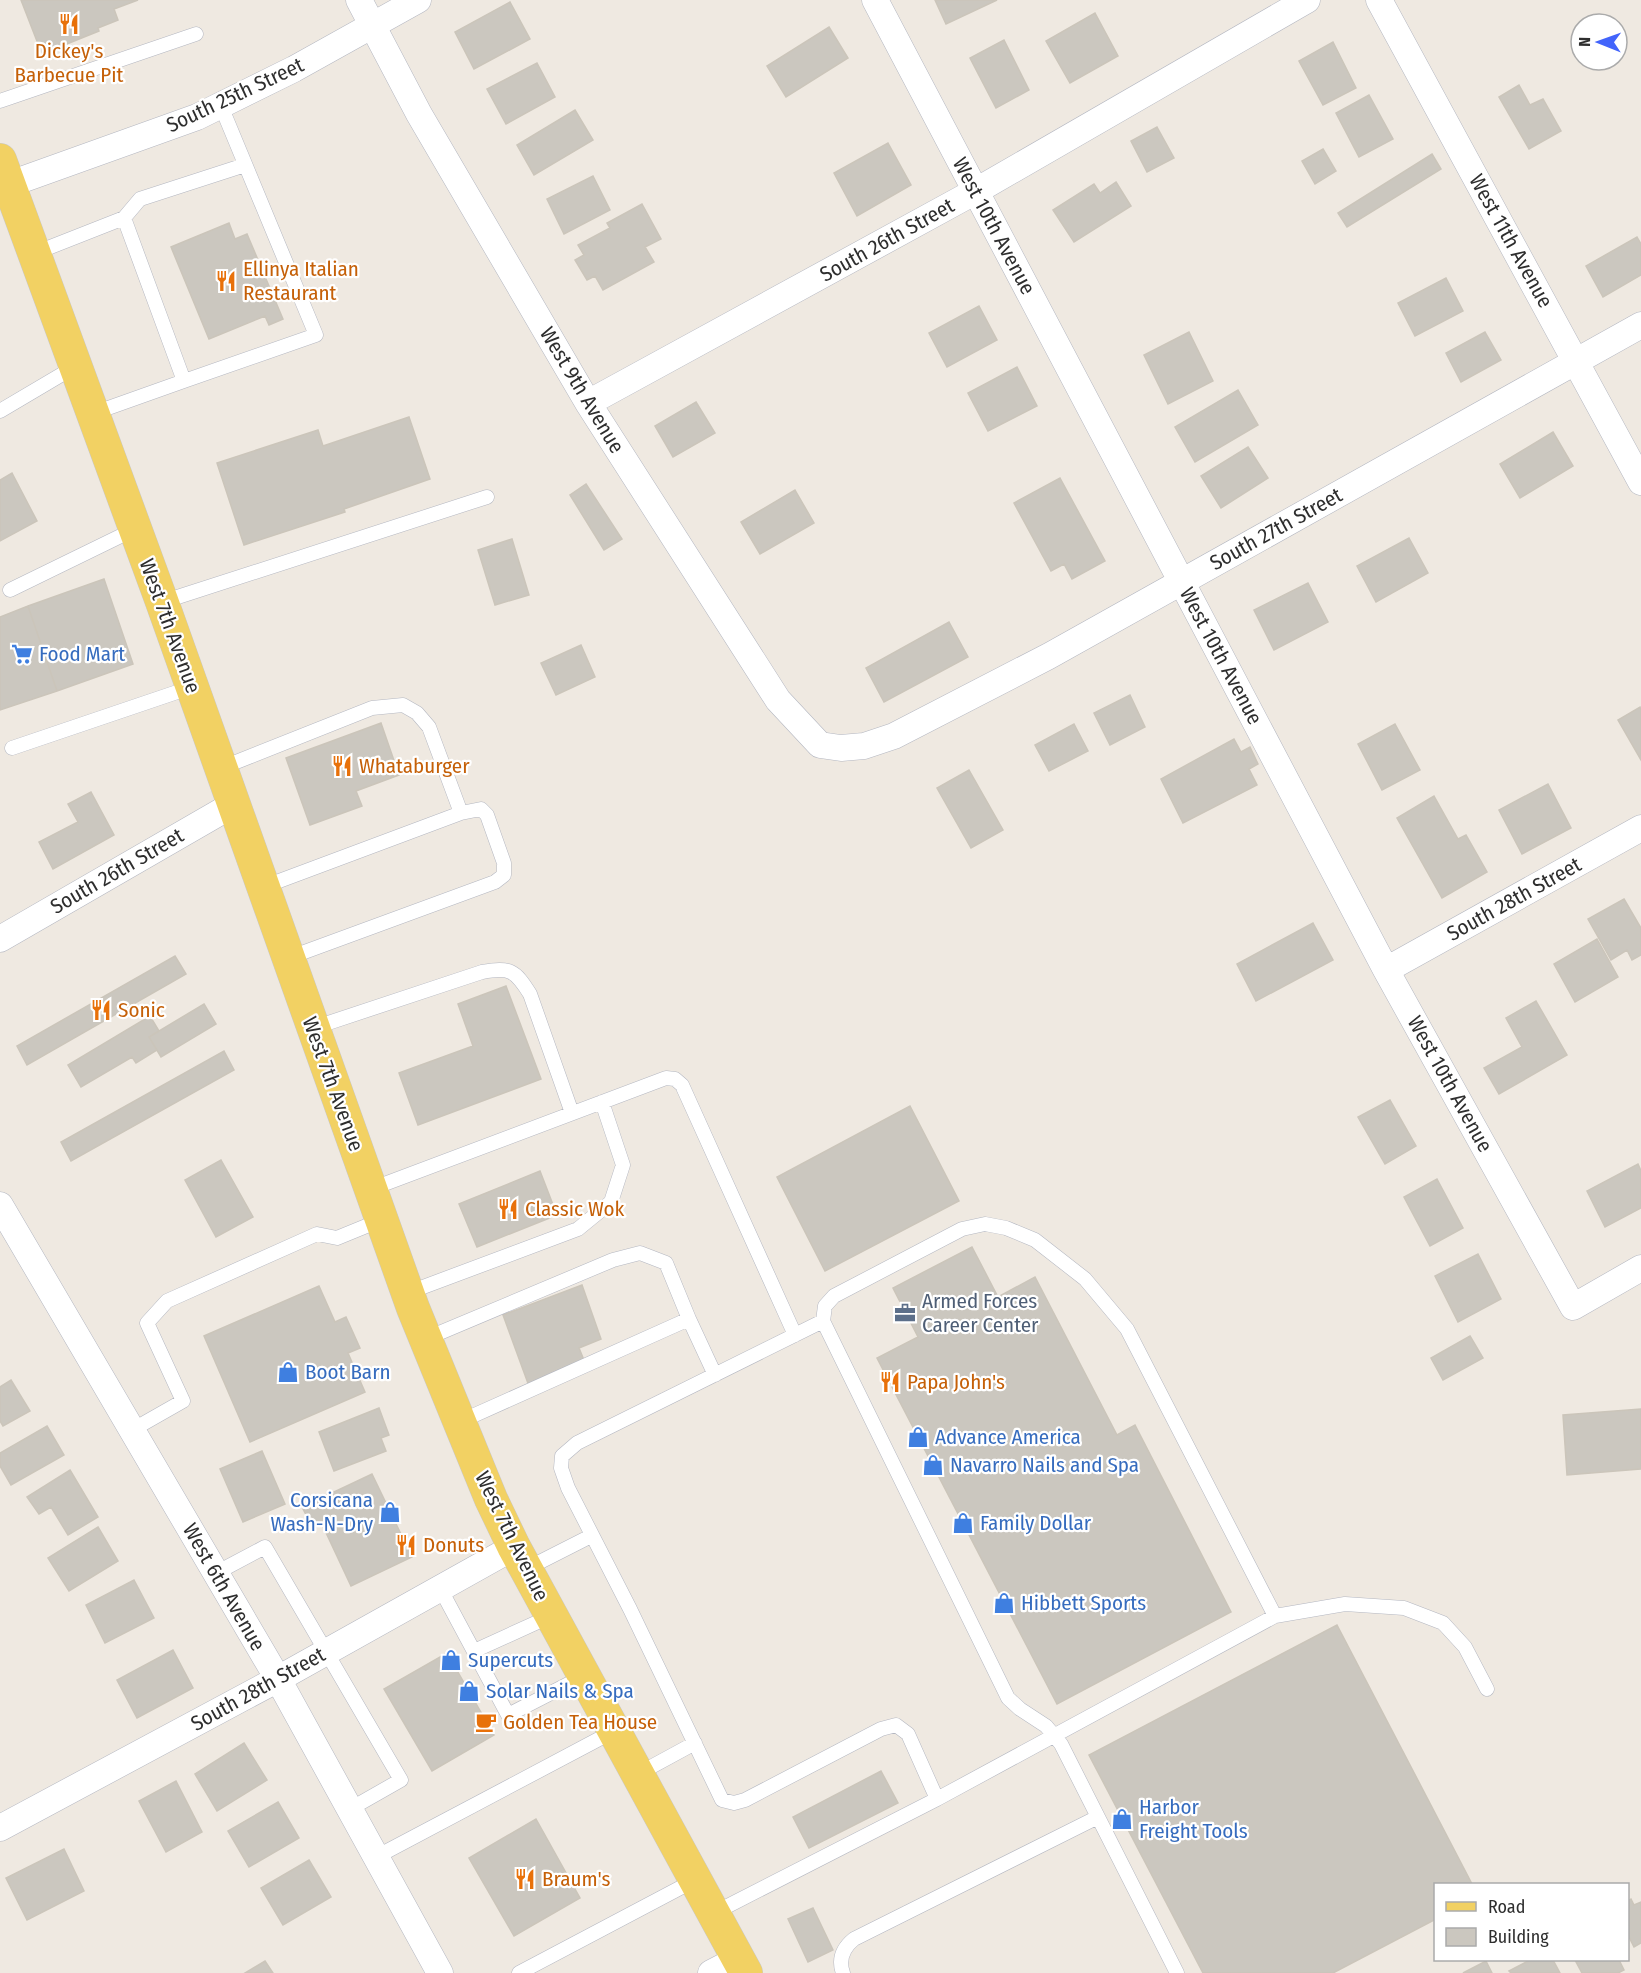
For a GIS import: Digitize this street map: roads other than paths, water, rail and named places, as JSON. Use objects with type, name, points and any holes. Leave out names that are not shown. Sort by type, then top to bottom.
[{"type":"main road","name":"West 7th Avenue","points":[[4,173],[162,602],[425,1339],[491,1499],[551,1616],[714,1913],[732,1968]]},
{"type":"street","name":"West 9th Avenue","points":[[360,0],[419,114],[588,403],[778,700],[820,745],[841,748]]},
{"type":"street","name":"South 25th Street","points":[[4,173],[197,117],[418,0]]},
{"type":"street","name":"West 10th Avenue","points":[[875,0],[1386,970],[1574,1307],[1641,1268]]},
{"type":"street","name":"South 26th Street","points":[[588,403],[976,191],[1308,0]]},
{"type":"street","name":"West 11th Avenue","points":[[1379,0],[1641,482]]},
{"type":"street","name":"South 27th Street","points":[[841,748],[864,746],[894,736],[1049,656],[1641,325]]},
{"type":"street","name":"South 26th Street","points":[[0,939],[234,804]]},
{"type":"street","name":"South 28th Street","points":[[1386,970],[1641,828]]},
{"type":"street","name":"West 6th Avenue","points":[[0,1205],[278,1679],[440,1973]]},
{"type":"street","name":"South 28th Street","points":[[0,1827],[278,1679],[440,1588],[520,1558]]},
{"type":"lane","points":[[0,101],[196,34]]},
{"type":"lane","points":[[94,414],[316,335],[220,106]]},
{"type":"lane","points":[[35,253],[124,218],[140,199],[245,165]]},
{"type":"lane","points":[[124,218],[184,381]]},
{"type":"lane","points":[[0,411],[76,366]]},
{"type":"lane","points":[[162,602],[487,497]]},
{"type":"lane","points":[[10,590],[135,529]]},
{"type":"lane","points":[[12,748],[192,687]]},
{"type":"lane","points":[[221,768],[372,708],[403,705],[417,713],[429,727],[461,813]]},
{"type":"lane","points":[[263,887],[461,813],[481,809],[487,815],[504,864],[504,875],[495,882],[288,958]]},
{"type":"lane","points":[[313,1028],[482,972],[502,969],[520,977],[530,994],[572,1113]]},
{"type":"lane","points":[[370,1189],[666,1078],[675,1079],[682,1085],[795,1335]]},
{"type":"lane","points":[[407,1293],[578,1229],[610,1202],[623,1165],[602,1102]]},
{"type":"lane","points":[[132,1430],[183,1401],[147,1323],[166,1301],[317,1234],[337,1238],[381,1220]]},
{"type":"lane","points":[[1177,1973],[1061,1744],[1046,1726],[1008,1698],[823,1321],[825,1306],[834,1296],[962,1229],[985,1224],[1006,1228],[1035,1240],[1085,1279],[1127,1329],[1275,1616]]},
{"type":"lane","points":[[425,1339],[613,1260],[640,1253],[666,1263],[715,1375]]},
{"type":"lane","points":[[459,1422],[689,1319]]},
{"type":"lane","points":[[823,1321],[577,1443],[562,1456],[561,1468],[591,1536],[630,1609],[722,1800],[734,1803],[745,1800],[881,1729],[896,1725],[908,1734],[937,1799]]},
{"type":"lane","points":[[520,1558],[591,1536]]},
{"type":"lane","points":[[216,1573],[265,1547],[401,1780],[350,1809]]},
{"type":"lane","points":[[440,1588],[508,1716],[584,1676]]},
{"type":"lane","points":[[714,1913],[937,1799],[1275,1616],[1345,1604],[1404,1608],[1443,1623],[1465,1647],[1487,1689]]},
{"type":"lane","points":[[474,1651],[551,1616]]},
{"type":"lane","points":[[376,1857],[614,1731]]},
{"type":"lane","points":[[638,1774],[694,1743]]},
{"type":"lane","points":[[843,1973],[840,1961],[846,1946],[854,1939],[1098,1817]]},
{"type":"lane","points":[[519,1973],[695,1880]]},
{"type":"place","name":"Dickey's Barbecue Pit","points":[[69,24]]},
{"type":"place","name":"Ellinya Italian Restaurant","points":[[226,281]]},
{"type":"place","name":"Food Mart","points":[[22,654]]},
{"type":"place","name":"Whataburger","points":[[342,766]]},
{"type":"place","name":"Sonic","points":[[101,1010]]},
{"type":"place","name":"Classic Wok","points":[[508,1209]]},
{"type":"place","name":"Armed Forces Career Center","points":[[905,1313]]},
{"type":"place","name":"Boot Barn","points":[[288,1372]]},
{"type":"place","name":"Papa John's","points":[[890,1382]]},
{"type":"place","name":"Advance America","points":[[918,1437]]},
{"type":"place","name":"Navarro Nails and Spa","points":[[933,1465]]},
{"type":"place","name":"Corsicana Wash-N-Dry","points":[[390,1512]]},
{"type":"place","name":"Family Dollar","points":[[963,1523]]},
{"type":"place","name":"Donuts","points":[[406,1545]]},
{"type":"place","name":"Hibbett Sports","points":[[1004,1603]]},
{"type":"place","name":"Supercuts","points":[[451,1660]]},
{"type":"place","name":"Solar Nails & Spa","points":[[469,1691]]},
{"type":"place","name":"Golden Tea House","points":[[486,1722]]},
{"type":"place","name":"Harbor Freight Tools","points":[[1122,1819]]},
{"type":"place","name":"Braum's","points":[[525,1879]]}]
